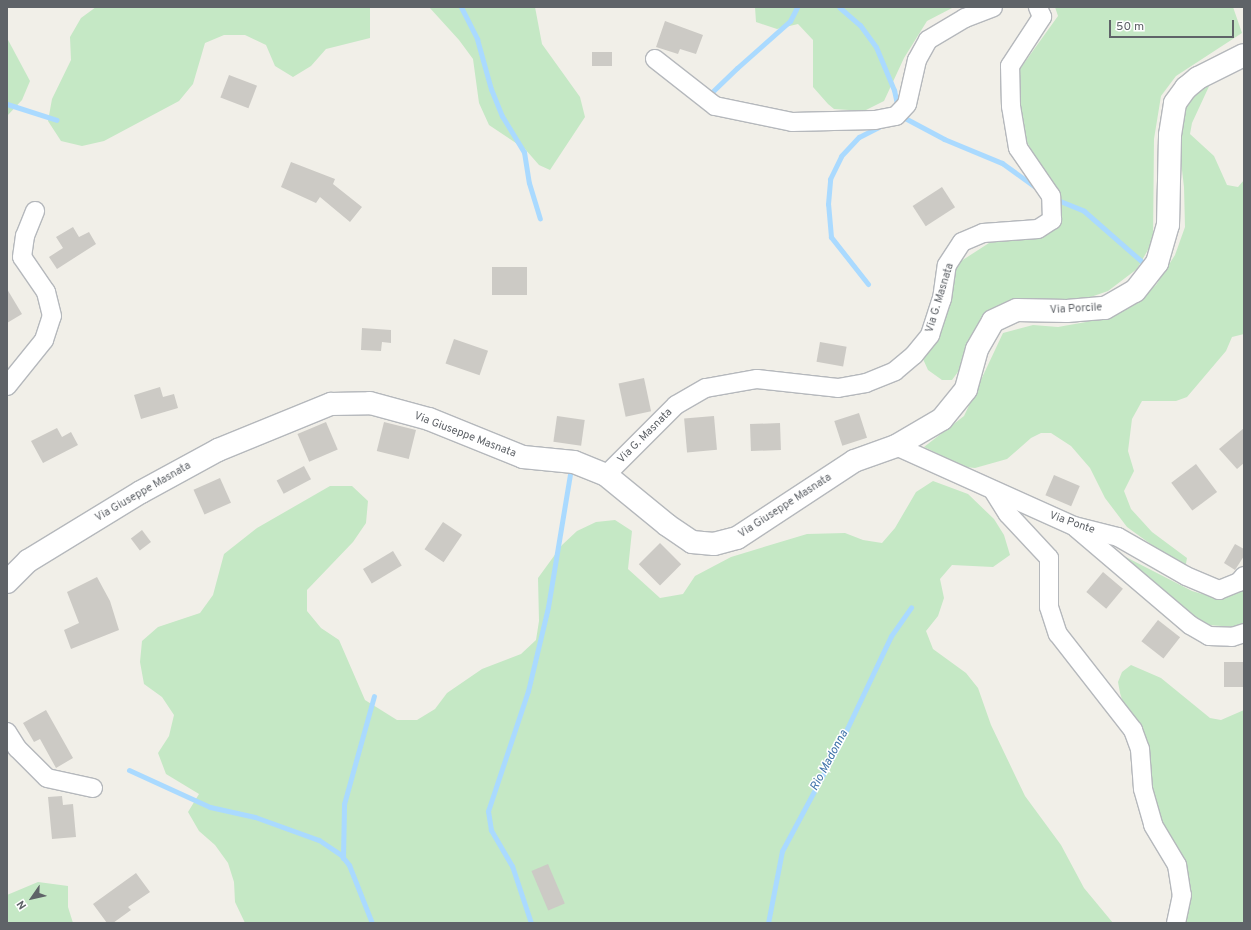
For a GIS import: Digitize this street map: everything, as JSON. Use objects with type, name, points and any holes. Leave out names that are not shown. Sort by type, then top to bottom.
[{"type":"street","points":[[655,59],[715,106],[792,122],[875,120],[896,116],[907,104],[917,60],[928,40],[965,18],[993,7]]},
{"type":"street","name":"Via G. Masnata","points":[[606,475],[676,405],[706,388],[757,379],[838,388],[866,383],[895,371],[914,355],[930,335],[942,299],[947,265],[962,242],[982,233],[1038,229],[1052,220],[1051,196],[1018,148],[1011,106],[1010,66],[1042,17],[1038,7]]},
{"type":"street","name":"Via Porcile","points":[[896,446],[942,419],[966,389],[977,349],[993,320],[1017,310],[1067,311],[1105,308],[1135,291],[1157,263],[1168,224],[1170,135],[1175,103],[1186,88],[1198,78],[1244,55]]},
{"type":"street","points":[[7,386],[44,340],[52,316],[46,292],[22,257],[25,236],[35,211]]},
{"type":"street","name":"Via Giuseppe Masnata","points":[[7,582],[28,561],[102,514],[218,450],[331,404],[370,403],[429,419],[523,457],[574,462],[606,475],[666,525],[692,542],[714,544],[737,538],[854,461],[896,446]]},
{"type":"street","name":"Via Ponte","points":[[896,446],[994,492],[1074,526],[1118,537],[1186,576],[1219,590],[1240,582],[1244,576]]},
{"type":"street","points":[[994,492],[1008,514],[1049,558],[1049,607],[1058,634],[1133,730],[1140,749],[1143,789],[1153,825],[1177,865],[1182,895],[1176,923]]},
{"type":"street","points":[[1074,526],[1190,625],[1209,636],[1232,637],[1244,633]]},
{"type":"street","points":[[7,565],[28,561]]},
{"type":"street","points":[[7,732],[16,748],[46,778],[93,788]]},
{"type":"green space","points":[[96,7],[370,7],[370,38],[326,49],[311,66],[293,77],[275,66],[266,45],[245,35],[224,35],[205,43],[193,84],[179,101],[104,141],[82,146],[61,141],[48,121],[52,99],[71,60],[70,37],[81,18]]},
{"type":"green space","points":[[429,7],[535,7],[542,44],[580,97],[585,117],[550,170],[539,165],[525,149],[489,125],[479,103],[473,59],[459,40]]},
{"type":"green space","points":[[755,7],[954,7],[927,21],[904,58],[884,101],[864,111],[834,109],[828,104],[813,87],[813,40],[798,24],[777,29],[756,22]]},
{"type":"green space","points":[[1055,7],[1233,7],[1242,33],[1176,76],[1161,96],[1154,139],[1153,241],[1137,269],[1108,291],[1082,300],[997,308],[979,323],[963,365],[952,380],[942,380],[928,370],[923,359],[955,265],[989,243],[1014,239],[1056,223],[1062,211],[1057,194],[1024,137],[1017,73],[1058,16]]},
{"type":"green space","points":[[7,38],[30,81],[22,100],[7,116]]},
{"type":"green space","points":[[1211,82],[1192,123],[1190,134],[1214,156],[1227,185],[1238,187],[1244,180],[1244,334],[1232,337],[1226,351],[1187,397],[1176,401],[1142,401],[1132,419],[1128,451],[1134,471],[1124,491],[1131,509],[1152,532],[1187,558],[1185,569],[1127,527],[1105,498],[1090,468],[1071,446],[1051,433],[1041,433],[1031,438],[1007,459],[975,468],[965,467],[924,447],[964,416],[1003,333],[1033,325],[1058,327],[1086,322],[1122,309],[1156,285],[1175,255],[1185,227],[1184,187],[1178,136],[1186,102],[1199,88]]},
{"type":"green space","points":[[933,481],[968,494],[994,519],[1004,535],[1010,555],[993,567],[952,565],[940,579],[944,598],[938,616],[926,631],[933,649],[966,673],[978,688],[991,725],[1025,796],[1061,845],[1084,888],[1113,923],[245,923],[235,902],[234,882],[228,863],[215,845],[199,831],[188,812],[199,794],[166,774],[158,753],[169,736],[174,715],[162,697],[144,684],[140,662],[142,641],[158,627],[200,613],[213,595],[224,554],[257,528],[330,486],[352,486],[368,501],[366,523],[353,542],[307,590],[307,611],[321,628],[339,640],[365,700],[397,720],[417,720],[435,709],[447,693],[482,669],[521,654],[536,640],[539,621],[538,578],[562,545],[577,531],[596,522],[615,520],[632,531],[628,569],[660,598],[683,594],[695,576],[731,557],[807,534],[845,533],[863,540],[882,543],[895,528],[916,492]]},
{"type":"green space","points":[[1118,553],[1192,591],[1216,598],[1244,585],[1244,624],[1237,627],[1206,625]]},
{"type":"green space","points":[[1131,665],[1161,678],[1210,718],[1221,720],[1244,710],[1244,923],[1183,923],[1162,827],[1120,693],[1118,682],[1122,672]]},
{"type":"green space","points":[[38,882],[68,886],[68,907],[73,923],[7,923],[7,895]]},
{"type":"building","points":[[665,21],[703,35],[696,54],[680,49],[678,54],[656,47]]},
{"type":"building","points":[[592,52],[612,52],[612,66],[592,66]]},
{"type":"building","points":[[229,75],[257,86],[248,108],[220,97]]},
{"type":"building","points":[[291,162],[335,179],[333,184],[362,207],[350,222],[320,197],[316,203],[281,187]]},
{"type":"building","points":[[942,187],[955,207],[926,226],[913,206]]},
{"type":"building","points":[[73,227],[79,237],[89,232],[96,244],[57,269],[49,257],[63,248],[56,237]]},
{"type":"building","points":[[492,267],[527,267],[527,295],[492,295]]},
{"type":"building","points":[[7,289],[22,314],[7,323]]},
{"type":"building","points":[[362,328],[391,330],[391,343],[382,342],[381,351],[361,350]]},
{"type":"building","points":[[454,339],[488,351],[480,375],[446,364]]},
{"type":"building","points":[[820,342],[847,347],[843,366],[817,362]]},
{"type":"building","points":[[644,378],[651,411],[626,417],[619,383]]},
{"type":"building","points":[[160,387],[163,397],[174,394],[178,408],[141,419],[134,395]]},
{"type":"building","points":[[859,413],[867,438],[842,446],[834,421]]},
{"type":"building","points":[[557,416],[585,420],[581,446],[553,442]]},
{"type":"building","points":[[714,416],[717,450],[687,452],[684,419]]},
{"type":"building","points":[[326,422],[338,450],[309,462],[297,434]]},
{"type":"building","points":[[384,422],[416,430],[409,459],[377,451]]},
{"type":"building","points":[[780,423],[781,450],[751,451],[750,424]]},
{"type":"building","points":[[57,428],[62,437],[71,432],[78,445],[43,463],[31,441]]},
{"type":"building","points":[[1244,428],[1244,463],[1237,469],[1219,449]]},
{"type":"building","points":[[1196,464],[1217,492],[1192,511],[1171,483]]},
{"type":"building","points":[[304,466],[311,479],[284,494],[277,481]]},
{"type":"building","points":[[1054,475],[1080,486],[1071,506],[1045,495]]},
{"type":"building","points":[[220,478],[231,503],[204,514],[194,490]]},
{"type":"building","points":[[443,522],[462,535],[444,562],[425,549]]},
{"type":"building","points":[[142,530],[151,542],[140,550],[131,538]]},
{"type":"building","points":[[660,543],[681,564],[660,585],[639,564]]},
{"type":"building","points":[[1235,544],[1244,549],[1244,556],[1235,570],[1224,563]]},
{"type":"building","points":[[393,551],[402,566],[372,584],[363,569]]},
{"type":"building","points":[[1103,572],[1123,589],[1106,609],[1086,592]]},
{"type":"building","points":[[97,577],[110,601],[119,630],[71,649],[64,630],[79,623],[67,592]]},
{"type":"building","points":[[1158,620],[1180,637],[1163,659],[1141,641]]},
{"type":"building","points":[[1224,662],[1244,662],[1244,687],[1224,687]]},
{"type":"building","points":[[46,710],[73,758],[56,768],[40,739],[34,742],[23,723]]},
{"type":"building","points":[[62,796],[63,805],[73,804],[76,837],[52,839],[48,797]]},
{"type":"building","points":[[548,864],[565,904],[548,911],[531,871]]},
{"type":"building","points":[[136,873],[150,892],[128,907],[131,910],[113,923],[107,923],[93,904]]},
{"type":"waterway","points":[[461,7],[477,39],[491,89],[502,116],[524,152],[529,183],[540,218]]},
{"type":"waterway","points":[[712,97],[711,93],[790,21],[797,7]]},
{"type":"waterway","points":[[839,7],[860,25],[876,47],[894,90],[898,109]]},
{"type":"waterway","points":[[7,104],[57,120]]},
{"type":"waterway","points":[[901,116],[944,139],[1002,163],[1038,189]]},
{"type":"waterway","points":[[868,284],[831,237],[828,204],[830,179],[841,156],[859,137],[879,127]]},
{"type":"waterway","points":[[1055,199],[1084,211],[1148,267]]},
{"type":"waterway","points":[[531,923],[512,866],[491,830],[488,811],[528,691],[548,607],[570,474]]},
{"type":"waterway","name":"Rio Madonna","points":[[768,923],[782,851],[843,737],[891,636],[911,607]]},
{"type":"waterway","points":[[343,858],[344,804],[374,696]]},
{"type":"waterway","points":[[129,770],[210,807],[255,817],[319,840],[341,855],[349,865],[372,923]]}]
